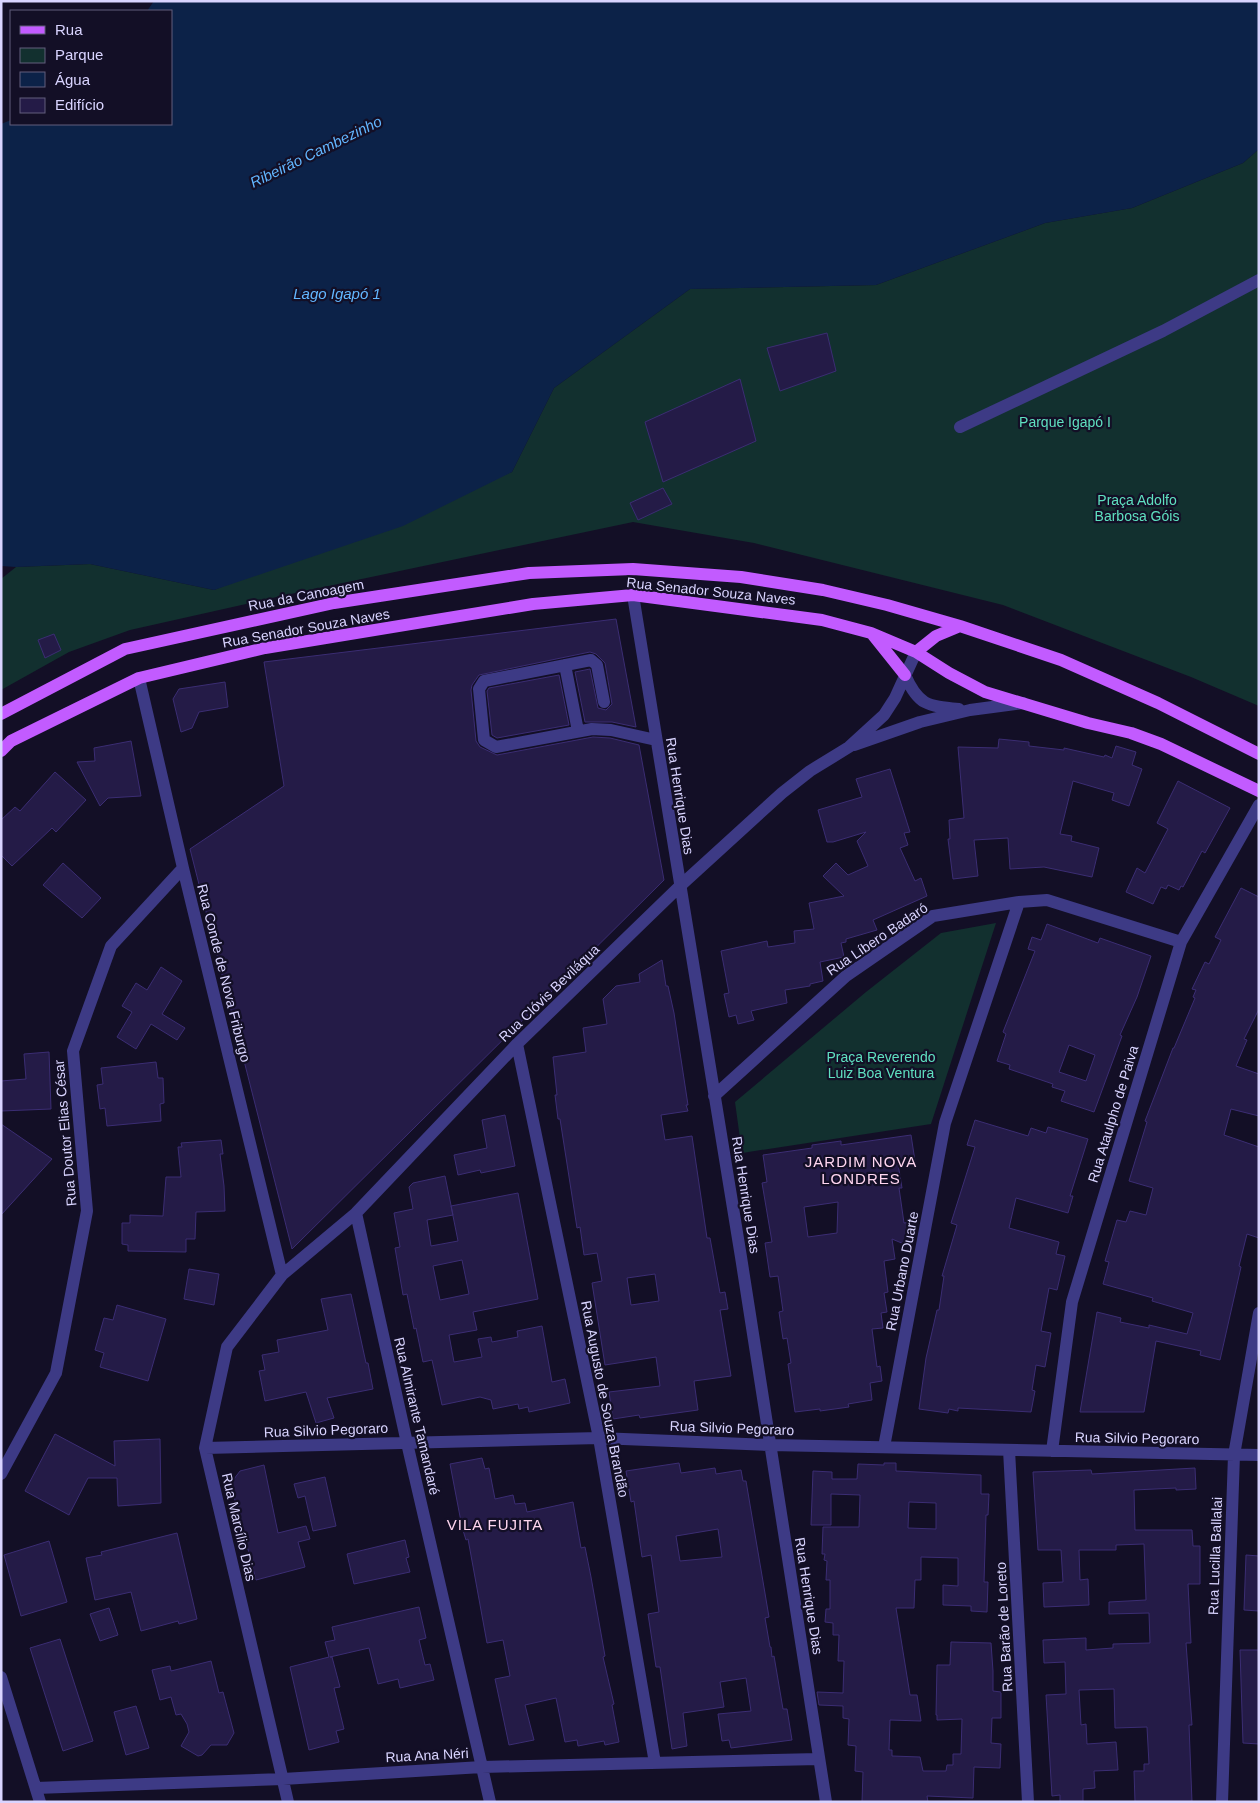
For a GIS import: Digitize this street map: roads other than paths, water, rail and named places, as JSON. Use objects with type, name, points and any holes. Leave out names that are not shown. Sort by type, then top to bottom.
[{"type":"main road","name":"Rua da Canoagem","points":[[1,714],[125,649],[334,603],[529,573],[633,569],[741,577],[823,590],[887,605],[960,626],[1061,660],[1158,703],[1259,754]]},
{"type":"main road","name":"Rua Senador Souza Naves","points":[[1,751],[11,741],[139,678],[265,648],[533,604],[633,595],[822,620],[871,633],[916,652],[949,673],[985,692],[1088,723],[1131,733],[1161,744],[1259,791]]},
{"type":"main road","points":[[916,652],[929,640],[942,632],[960,626]]},
{"type":"main road","points":[[871,633],[905,675]]},
{"type":"street","points":[[960,428],[1163,331],[1259,280]]},
{"type":"street","name":"Rua Henrique Dias","points":[[633,595],[826,1802]]},
{"type":"street","name":"Rua Clóvis Beviláqua","points":[[282,1275],[356,1213],[517,1044],[680,886],[782,793],[810,771],[849,747],[884,715],[895,698],[916,652]]},
{"type":"street","points":[[604,702],[597,665],[591,660],[484,681],[479,689],[484,740],[496,746],[592,729],[610,730],[656,740]]},
{"type":"street","points":[[565,665],[578,731]]},
{"type":"street","points":[[905,675],[911,689],[920,700],[935,707],[970,710]]},
{"type":"street","name":"Rua Conde de Nova Friburgo","points":[[139,678],[282,1275]]},
{"type":"street","name":"Rua Clóvis Beviláqua","points":[[849,747],[920,722],[970,710],[1023,703]]},
{"type":"street","name":"Rua Ataulpho de Paiva","points":[[1052,1451],[1072,1302],[1181,942],[1259,805]]},
{"type":"street","name":"Rua Doutor Elias César","points":[[1,1474],[56,1373],[87,1211],[73,1052],[111,946],[183,868]]},
{"type":"street","name":"Rua Líbero Badaró","points":[[714,1096],[846,976],[933,916],[1019,902],[1047,900],[1181,942]]},
{"type":"street","name":"Rua Urbano Duarte","points":[[884,1447],[945,1123],[1019,902]]},
{"type":"street","name":"Rua Augusto de Souza Brandão","points":[[517,1044],[599,1438],[655,1762]]},
{"type":"street","name":"Rua Almirante Tamandaré","points":[[356,1213],[490,1802]]},
{"type":"street","name":"Rua Marcílio Dias","points":[[282,1275],[227,1346],[205,1448],[288,1802]]},
{"type":"street","name":"Rua Lucilla Ballalai","points":[[1222,1802],[1234,1455],[1259,1313]]},
{"type":"street","name":"Rua Silvio Pegoraro","points":[[205,1448],[599,1438],[770,1445],[1259,1456]]},
{"type":"street","name":"Rua Barão de Loreto","points":[[1009,1450],[1028,1802]]},
{"type":"street","points":[[1,1677],[40,1802]]},
{"type":"street","name":"Rua Ana Néri","points":[[36,1788],[283,1779],[482,1767],[819,1759]]},
{"type":"water","name":"Lago Igapó 1","points":[[154,1],[1259,1],[1259,149],[1243,163],[1132,208],[1045,223],[876,285],[690,289],[554,388],[512,472],[403,526],[214,590],[90,564],[1,566],[1,124],[10,120],[10,125],[172,125],[172,10],[148,10]]},
{"type":"district","name":"JARDIM NOVA LONDRES","points":[[861,1170]]},
{"type":"district","name":"VILA FUJITA","points":[[495,1525]]},
{"type":"water label","name":"Ribeirão Cambezinho","points":[[316,152]]},
{"type":"park label","name":"Parque Igapó I","points":[[1065,422]]},
{"type":"park label","name":"Praça Adolfo Barbosa Góis","points":[[1137,508]]},
{"type":"park label","name":"Praça Reverendo Luiz Boa Ventura","points":[[881,1066]]}]
